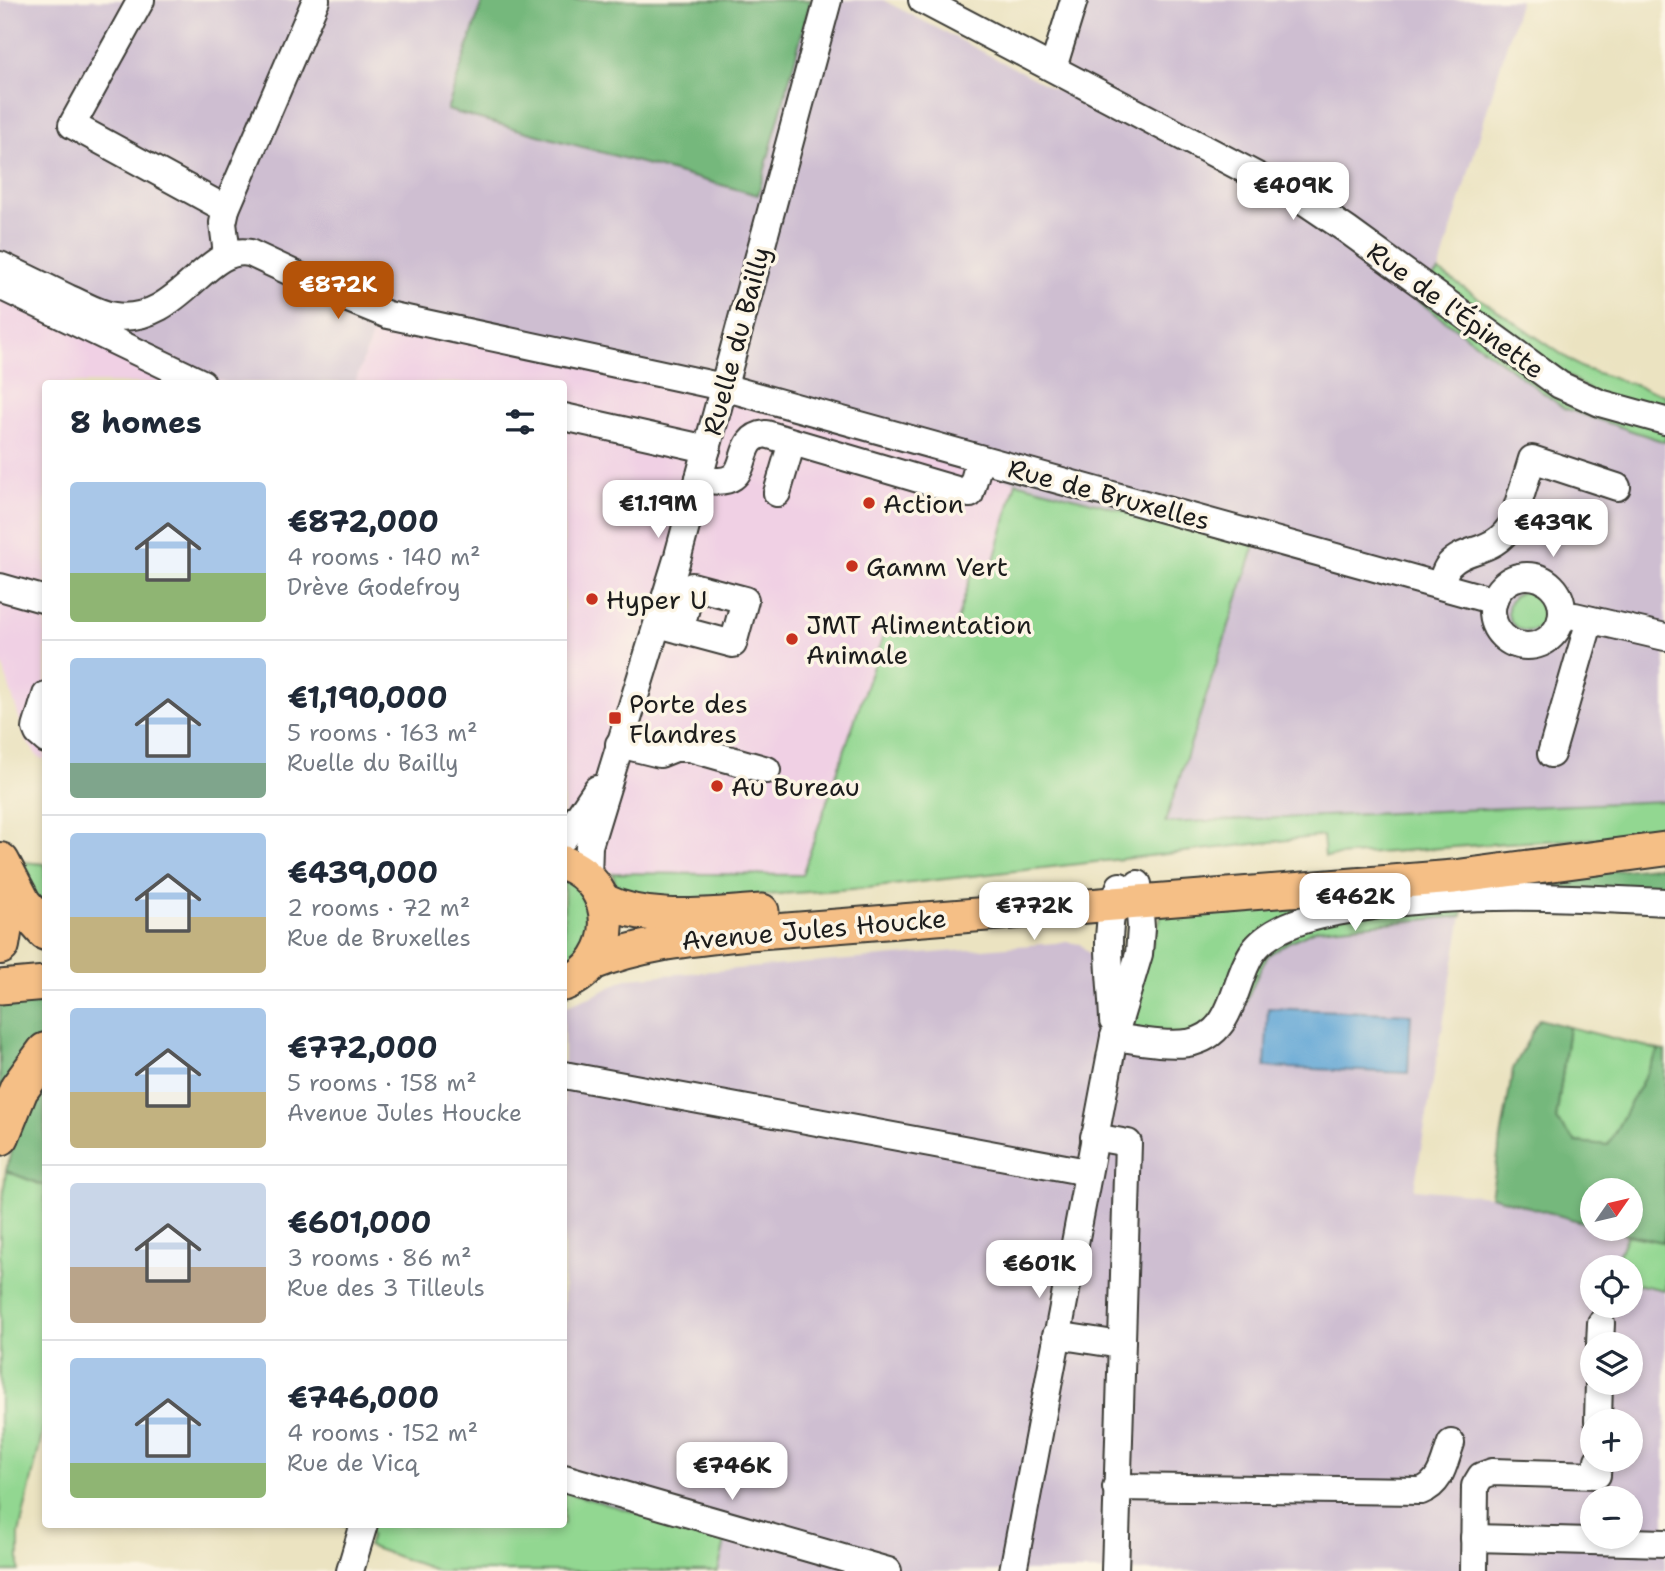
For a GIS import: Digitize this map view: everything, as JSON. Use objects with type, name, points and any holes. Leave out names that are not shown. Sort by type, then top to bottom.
[{"type":"highway","points":[[0,862],[22,904],[42,926]]},
{"type":"highway","points":[[0,901],[4,921],[0,945]]},
{"type":"highway","points":[[0,1136],[19,1089],[42,1057]]},
{"type":"main road","name":"Avenue Jules Houcke","points":[[593,963],[623,952],[679,941],[973,915],[1128,894],[1592,849],[1665,848]]},
{"type":"main road","name":"Avenue Jules Houcke","points":[[585,881],[635,912],[685,915],[1128,894]]},
{"type":"main road","points":[[567,982],[593,963],[606,933],[606,916],[585,881]]},
{"type":"main road","points":[[0,970],[42,966]]},
{"type":"main road","points":[[0,987],[42,983]]},
{"type":"street","points":[[141,0],[72,125],[226,209]]},
{"type":"street","points":[[0,265],[90,308],[113,316],[148,311],[169,302],[186,289],[227,254],[223,223],[226,209],[316,0]]},
{"type":"street","name":"Ruelle du Bailly","points":[[585,881],[589,846],[617,752],[669,627],[699,478],[828,0]]},
{"type":"street","name":"Rue de l'Épinette","points":[[922,0],[1301,199],[1348,230],[1560,385],[1600,403],[1665,421]]},
{"type":"street","points":[[1053,68],[1074,0]]},
{"type":"street","name":"Rue de Bruxelles","points":[[227,254],[243,251],[257,256],[359,304],[402,319],[723,387],[1494,601]]},
{"type":"street","points":[[0,286],[196,380]]},
{"type":"street","points":[[567,418],[707,449]]},
{"type":"street","points":[[699,478],[715,482],[731,479],[740,469],[748,445],[755,437],[766,434],[970,494],[980,459]]},
{"type":"street","points":[[777,493],[792,442]]},
{"type":"street","points":[[1440,585],[1452,562],[1485,548],[1507,532],[1512,524],[1532,459],[1617,487]]},
{"type":"street","points":[[1533,576],[1554,589],[1560,600],[1562,613],[1559,626],[1550,637],[1532,645],[1518,644],[1506,638],[1497,628],[1493,615],[1494,601],[1499,590],[1508,581],[1533,576]]},
{"type":"street","points":[[0,587],[42,599]]},
{"type":"street","points":[[1562,613],[1665,637]]},
{"type":"street","points":[[1551,754],[1590,620]]},
{"type":"street","points":[[42,709],[36,729],[42,736]]},
{"type":"street","points":[[617,752],[660,754],[675,748],[689,748],[767,770]]},
{"type":"street","name":"Ruelle du Bailly","points":[[567,834],[617,752]]},
{"type":"street","points":[[1114,1037],[1109,943],[1128,894]]},
{"type":"street","points":[[1013,1571],[1114,1037],[1139,954],[1128,894]]},
{"type":"street","points":[[1114,1037],[1174,1044],[1194,1042],[1210,1034],[1228,1013],[1248,960],[1258,944],[1283,928],[1321,915],[1445,898],[1545,896],[1665,902]]},
{"type":"street","points":[[973,915],[1079,919],[1094,926],[1109,943]]},
{"type":"street","points":[[567,1076],[1087,1172]]},
{"type":"street","points":[[1094,1137],[1128,1143],[1115,1571]]},
{"type":"street","points":[[1056,1335],[1121,1345]]},
{"type":"street","points":[[1116,1487],[1421,1491],[1430,1488],[1437,1481],[1451,1443]]},
{"type":"street","points":[[1474,1571],[1475,1486],[1481,1476],[1492,1472],[1597,1475],[1597,1472]]},
{"type":"street","points":[[567,1479],[884,1570]]},
{"type":"street","points":[[350,1571],[363,1528]]},
{"type":"street","points":[[1475,1538],[1665,1543]]},
{"type":"shaded area","points":[[0,0],[883,0],[1058,91],[1086,0],[1520,0],[1439,271],[1413,297],[1665,442],[1665,801],[1165,823],[1255,545],[1016,482],[699,393],[377,321],[356,380],[220,380],[0,278]]},
{"type":"shaded area","points":[[0,278],[220,380],[42,380],[42,759],[26,740],[0,657]]},
{"type":"shaded area","points":[[377,321],[699,393],[1016,482],[991,571],[974,566],[951,640],[888,622],[802,875],[613,873],[596,862],[567,828],[567,380],[356,380]]},
{"type":"shaded area","points":[[1462,916],[1414,1189],[1491,1196],[1580,1222],[1580,1241],[1624,1241],[1619,1255],[1580,1255],[1580,1318],[1643,1318],[1643,1285],[1665,1290],[1665,1571],[718,1571],[726,1538],[567,1493],[567,1006],[628,978],[1067,942],[1080,944],[1096,961],[1100,1008],[1091,1054],[1198,1054],[1257,976],[1268,955],[1317,929]]},
{"type":"green space","points":[[483,0],[811,0],[758,195],[447,110]]},
{"type":"green space","points":[[1439,271],[1582,368],[1665,395],[1665,415],[1598,396],[1429,280]]},
{"type":"green space","points":[[1420,289],[1538,377],[1665,428],[1665,442],[1564,408],[1413,297]]},
{"type":"green space","points":[[1016,482],[1255,545],[1165,823],[1665,801],[1665,835],[1506,843],[1325,857],[1323,836],[867,888],[646,903],[617,893],[613,873],[802,875],[888,622],[951,640],[974,566],[991,571]]},
{"type":"green space","points":[[1528,591],[1536,592],[1542,597],[1547,603],[1547,619],[1542,625],[1536,630],[1528,631],[1520,630],[1514,625],[1509,619],[1508,611],[1509,603],[1514,597],[1520,592]]},
{"type":"green space","points":[[11,861],[42,864],[42,911]]},
{"type":"green space","points":[[1665,866],[1665,891],[1527,889],[1538,878]]},
{"type":"green space","points":[[1538,878],[1527,889],[1466,891],[1462,916],[1317,929],[1268,955],[1242,1011],[1226,1037],[1198,1054],[1133,1055],[1128,1020],[1162,913]]},
{"type":"green space","points":[[567,880],[577,886],[591,911],[588,946],[567,966]]},
{"type":"green space","points":[[42,995],[42,1043],[0,1105],[0,999]]},
{"type":"green space","points":[[1539,1019],[1569,1027],[1556,1120],[1576,1142],[1608,1145],[1659,1050],[1665,1051],[1663,1242],[1643,1238],[1643,1178],[1580,1178],[1580,1222],[1491,1196],[1513,1069]]},
{"type":"green space","points":[[1569,1027],[1659,1050],[1608,1145],[1576,1142],[1556,1120]]},
{"type":"green space","points":[[42,1076],[42,1185],[6,1171],[17,1128]]},
{"type":"green space","points":[[6,1171],[42,1185],[42,1435],[19,1534],[19,1571],[0,1571],[0,1223]]},
{"type":"green space","points":[[1665,1230],[1665,1290],[1643,1285],[1643,1255],[1619,1254],[1624,1241],[1643,1241],[1643,1238],[1662,1242]]},
{"type":"green space","points":[[567,1493],[726,1538],[718,1571],[438,1571],[368,1546],[371,1535],[350,1528],[567,1528]]},
{"type":"water","points":[[1268,1008],[1411,1014],[1408,1073],[1265,1067]]},
{"type":"place","name":"Action","points":[[869,503]]},
{"type":"place","name":"Gamm Vert","points":[[852,566]]},
{"type":"place","name":"Hyper U","points":[[592,599]]},
{"type":"place","name":"JMT Alimentation Animale","points":[[792,639]]},
{"type":"place","name":"Porte des Flandres","points":[[615,718]]},
{"type":"place","name":"Au Bureau","points":[[717,786]]}]
